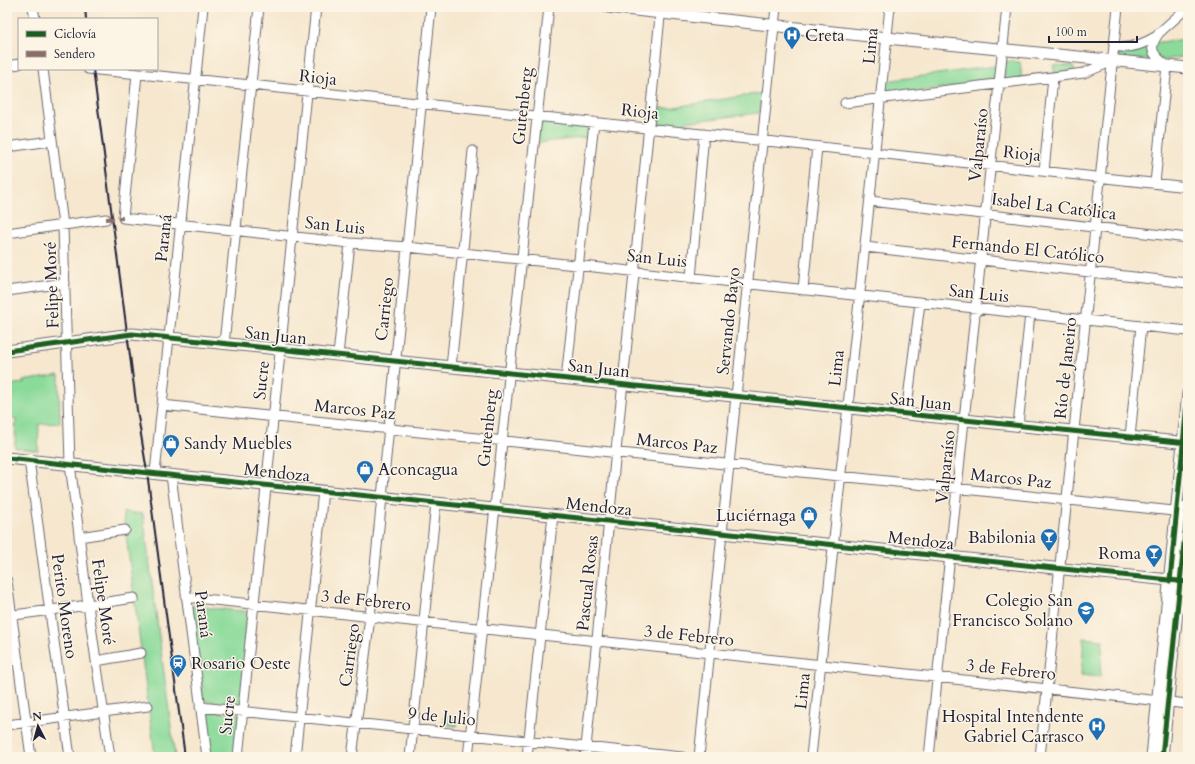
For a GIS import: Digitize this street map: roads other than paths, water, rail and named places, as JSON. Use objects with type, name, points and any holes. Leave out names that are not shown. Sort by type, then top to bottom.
[{"type":"main road","points":[[608,7],[660,10],[887,38],[1188,68]]},
{"type":"main road","name":"San Juan","points":[[7,351],[132,334],[1186,443]]},
{"type":"main road","points":[[1152,757],[1162,702],[1179,581],[1185,511],[1188,393]]},
{"type":"main road","name":"Mendoza","points":[[7,458],[1179,581]]},
{"type":"main road","points":[[1162,702],[1162,757]]},
{"type":"street","points":[[33,7],[35,18]]},
{"type":"street","name":"Paraná","points":[[155,473],[203,7]]},
{"type":"street","points":[[224,344],[259,7]]},
{"type":"street","name":"Sucre","points":[[238,757],[316,7]]},
{"type":"street","name":"Carriego","points":[[352,757],[370,617],[431,7]]},
{"type":"street","name":"Gutenberg","points":[[468,757],[549,7]]},
{"type":"street","name":"Servando Bayo","points":[[699,757],[776,7]]},
{"type":"street","name":"Lima","points":[[811,757],[890,7]]},
{"type":"street","name":"Valparaíso","points":[[929,757],[1007,7]]},
{"type":"street","name":"Río de Janeiro","points":[[1040,757],[1118,7]]},
{"type":"street","points":[[1114,46],[1121,48],[1145,43],[1156,37],[1188,7]]},
{"type":"street","name":"Pascual Rosas","points":[[585,757],[660,10]]},
{"type":"street","points":[[1155,183],[1167,66],[1154,55],[1152,46],[1156,37]]},
{"type":"street","points":[[845,103],[1084,73],[1113,61]]},
{"type":"street","points":[[7,66],[18,64]]},
{"type":"street","name":"Felipe Moré","points":[[42,70],[63,225],[70,464],[88,605],[110,757]]},
{"type":"street","name":"Rioja","points":[[98,70],[251,85],[1188,187]]},
{"type":"street","name":"San Luis","points":[[137,74],[123,218],[1188,331]]},
{"type":"street","points":[[1044,171],[1054,77]]},
{"type":"street","points":[[566,379],[594,122]]},
{"type":"street","points":[[691,278],[704,134]]},
{"type":"street","points":[[7,147],[51,141]]},
{"type":"street","points":[[804,290],[817,147]]},
{"type":"street","points":[[451,367],[473,151]]},
{"type":"street","name":"Isabel La Católica","points":[[870,201],[1188,238]]},
{"type":"street","points":[[7,233],[106,219]]},
{"type":"street","points":[[338,356],[350,243]]},
{"type":"street","name":"Fernando El Católico","points":[[864,247],[1188,283]]},
{"type":"street","points":[[7,291],[64,283]]},
{"type":"street","points":[[906,414],[920,302]]},
{"type":"street","points":[[1018,425],[1030,314]]},
{"type":"street","points":[[1130,437],[1141,326]]},
{"type":"street","name":"Marcos Paz","points":[[162,405],[1067,500],[1185,511]]},
{"type":"street","name":"Perito Moreno","points":[[29,460],[70,757]]},
{"type":"street","name":"Paraná","points":[[171,475],[207,757]]},
{"type":"street","points":[[295,757],[323,491]]},
{"type":"street","points":[[410,757],[436,503]]},
{"type":"street","points":[[527,757],[553,515]]},
{"type":"street","points":[[79,537],[125,530]]},
{"type":"street","points":[[7,581],[9,615],[31,757]]},
{"type":"street","name":"3 de Febrero","points":[[186,597],[1188,704]]},
{"type":"street","points":[[9,615],[134,598]]},
{"type":"street","points":[[96,660],[141,653]]},
{"type":"street","points":[[7,726],[148,706]]},
{"type":"street","name":"9 de Julio","points":[[200,707],[682,757]]},
{"type":"railway","points":[[85,7],[86,18]]},
{"type":"railway","points":[[93,70],[137,410],[147,472],[185,757]]},
{"type":"place","name":"Creta","points":[[792,50]]},
{"type":"place","name":"Sandy Muebles","points":[[171,458]]},
{"type":"place","name":"Aconcagua","points":[[365,484]]},
{"type":"place","name":"Luciérnaga","points":[[809,530]]},
{"type":"place","name":"Babilonia","points":[[1049,552]]},
{"type":"place","name":"Roma","points":[[1154,568]]},
{"type":"place","name":"Colegio San Francisco Solano","points":[[1086,625]]},
{"type":"place","name":"Rosario Oeste","points":[[178,678]]},
{"type":"place","name":"Hospital Intendente Gabriel Carrasco","points":[[1097,741]]}]
